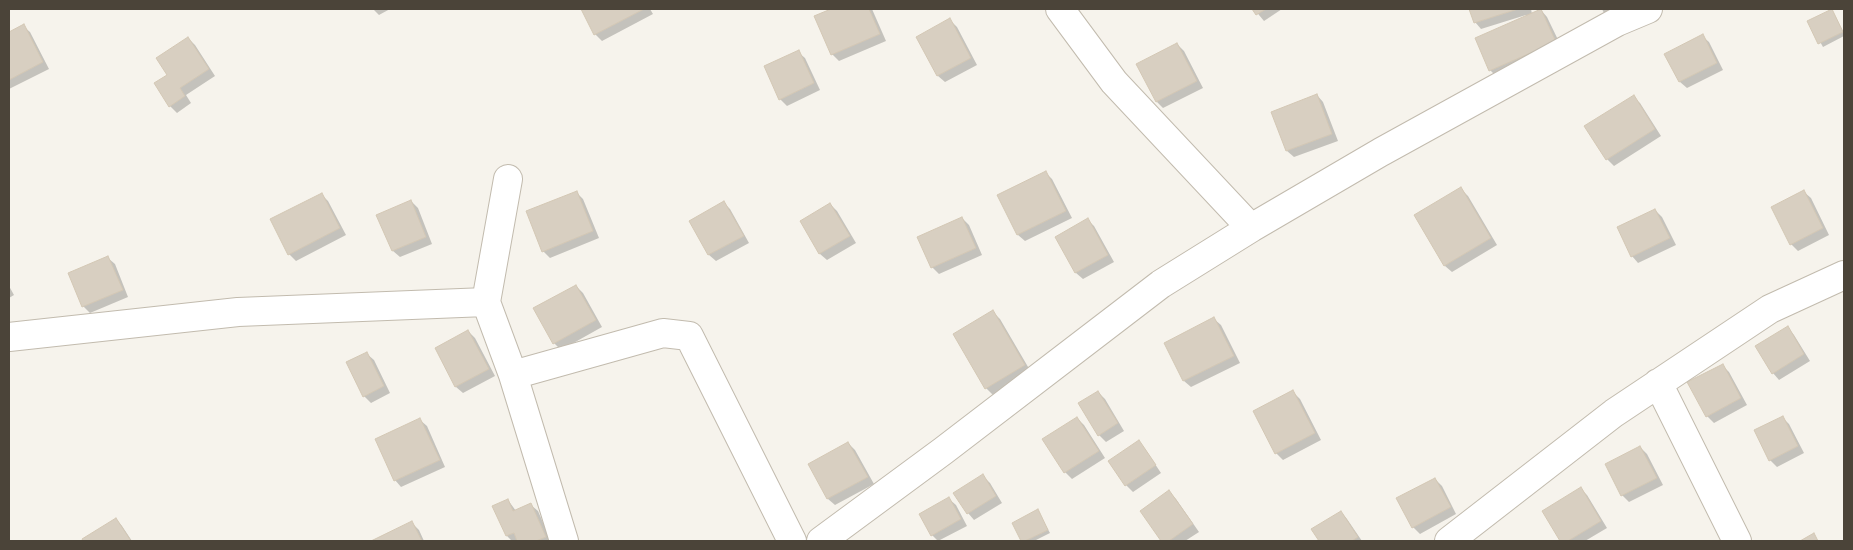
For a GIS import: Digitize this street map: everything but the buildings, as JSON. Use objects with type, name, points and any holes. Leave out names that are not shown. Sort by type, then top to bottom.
[{"type":"street","points":[[1060,9],[1114,82],[1251,228]]},
{"type":"street","points":[[821,541],[943,451],[1161,284],[1251,228],[1381,152],[1617,22],[1648,9]]},
{"type":"street","points":[[508,179],[486,302],[512,375],[564,541]]},
{"type":"street","points":[[1449,541],[1614,413],[1658,383],[1770,309],[1844,275]]},
{"type":"street","points":[[9,337],[238,312],[486,302]]},
{"type":"street","points":[[512,375],[663,333],[689,336],[792,541]]},
{"type":"street","points":[[1658,383],[1737,541]]}]
